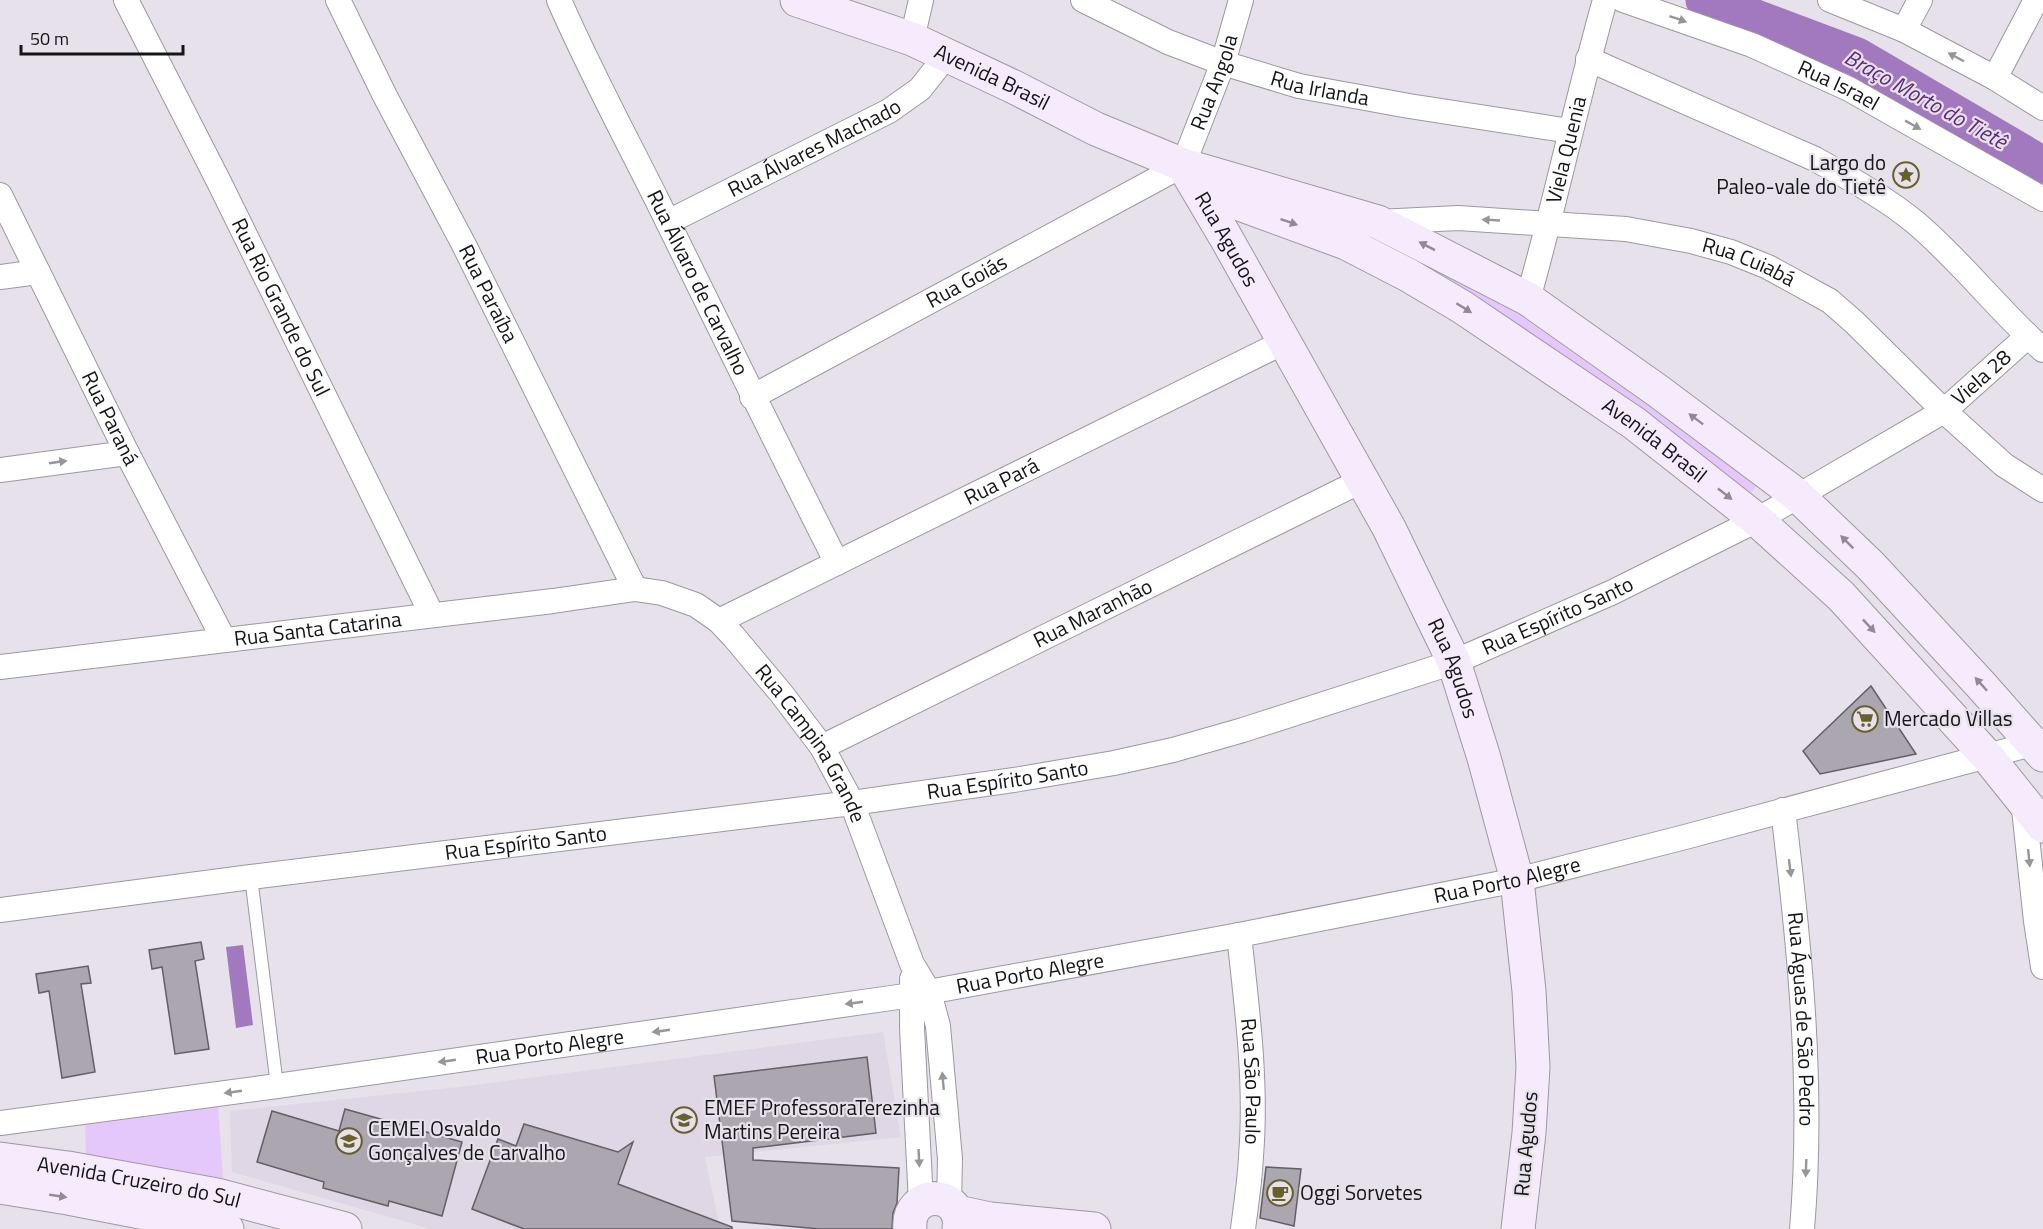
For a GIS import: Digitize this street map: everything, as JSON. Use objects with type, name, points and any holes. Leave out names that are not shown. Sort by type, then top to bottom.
[{"type":"main road","name":"Avenida Brasil","points":[[797,0],[912,39],[1096,129],[1183,165],[1378,222],[1528,299],[1659,391],[1797,495],[1871,566],[2040,747]]},
{"type":"main road","name":"Avenida Brasil","points":[[1183,165],[1232,201],[1346,243],[1408,275],[1462,307],[1634,423],[1757,520],[1841,596],[1987,756],[2043,826]]},
{"type":"main road","name":"Rua Agudos","points":[[1183,165],[1363,480],[1454,662],[1484,758],[1517,880],[1529,991],[1533,1067],[1529,1132],[1518,1229]]},
{"type":"main road","points":[[1225,236],[1230,226],[1238,218],[1248,213],[1259,212]]},
{"type":"main road","name":"Avenida Cruzeiro do Sul","points":[[0,1159],[68,1168],[217,1195],[277,1219],[345,1229]]},
{"type":"main road","name":"Avenida Cruzeiro do Sul","points":[[0,1187],[227,1229]]},
{"type":"main road","points":[[939,1215],[1094,1229]]},
{"type":"street","name":"Rua Rio Grande do Sul","points":[[126,0],[219,182],[432,615]]},
{"type":"street","name":"Rua Paraíba","points":[[338,0],[385,96],[464,245],[635,589]]},
{"type":"street","name":"Rua Álvaro de Carvalho","points":[[559,0],[582,53],[837,563]]},
{"type":"street","points":[[912,39],[921,0]]},
{"type":"street","name":"Rua Irlanda","points":[[1083,0],[1168,42],[1223,63],[1299,86],[1570,131]]},
{"type":"street","name":"Rua Angola","points":[[1183,165],[1223,63],[1241,0]]},
{"type":"street","name":"Viela Quenia","points":[[1528,299],[1605,0]]},
{"type":"street","name":"Rua Israel","points":[[1623,0],[1752,45],[1849,90],[2043,200]]},
{"type":"street","points":[[1830,0],[1904,30],[1995,78],[2043,108]]},
{"type":"street","points":[[1904,30],[1920,0]]},
{"type":"street","points":[[1995,78],[2036,0]]},
{"type":"street","name":"Rua Álvares Machado","points":[[668,222],[889,111],[920,89],[946,56]]},
{"type":"street","points":[[1588,59],[1815,159],[1850,178],[1915,222],[1943,248],[2029,342]]},
{"type":"street","name":"Rua Goiás","points":[[752,397],[1183,165]]},
{"type":"street","name":"Rua Paraná","points":[[0,195],[127,453],[224,640]]},
{"type":"street","name":"Rua Cuiabá","points":[[1378,222],[1458,218],[1655,233],[1731,252],[1768,267],[1830,301],[1894,360],[1944,411],[2004,465],[2043,490]]},
{"type":"street","points":[[0,277],[38,272]]},
{"type":"street","name":"Rua Pará","points":[[719,621],[1284,342]]},
{"type":"street","name":"Viela 28","points":[[1944,411],[2029,342]]},
{"type":"street","name":"Rua Espírito Santo","points":[[0,910],[852,803],[1114,763],[1173,750],[1244,730],[1454,662],[1613,592],[1757,520],[1944,411]]},
{"type":"street","points":[[0,470],[127,453]]},
{"type":"street","name":"Rua Maranhão","points":[[822,747],[1363,480]]},
{"type":"street","name":"Rua Santa Catarina","points":[[0,667],[635,589]]},
{"type":"street","name":"Rua Campina Grande","points":[[635,589],[679,598],[696,605],[719,621],[781,693],[822,747],[852,803],[912,964],[920,993],[938,1026],[950,1160],[939,1215]]},
{"type":"street","name":"Rua Porto Alegre","points":[[0,1123],[277,1086],[920,993],[1239,935],[1517,880],[1987,756],[2040,747]]},
{"type":"street","points":[[2023,800],[2039,915],[2043,967]]},
{"type":"street","name":"Rua Águas de São Pedro","points":[[1783,810],[1795,912],[1804,1024],[1806,1144],[1802,1229]]},
{"type":"street","name":"Rua São Paulo","points":[[1239,935],[1247,1007],[1251,1099],[1251,1154],[1243,1229]]},
{"type":"lane","points":[[251,877],[277,1086]]},
{"type":"shaded area","points":[[1390,235],[1578,347],[1760,481],[1751,493],[1569,358],[1382,245]]},
{"type":"shaded area","points":[[243,945],[253,1025],[236,1028],[226,947]]},
{"type":"shaded area","name":"EMEF ProfessoraTerezinha Martins Pereira","points":[[883,1032],[901,1137],[705,1157],[720,1229],[431,1229],[232,1172],[230,1111],[459,1087]]},
{"type":"shaded area","points":[[218,1105],[223,1178],[86,1154],[85,1119]]},
{"type":"building","name":"Mercado Villas","points":[[1871,686],[1916,754],[1820,774],[1803,751]]},
{"type":"building","points":[[201,942],[204,959],[195,961],[209,1049],[175,1054],[162,967],[152,969],[149,950]]},
{"type":"building","points":[[88,966],[91,983],[81,984],[95,1072],[62,1078],[49,991],[39,993],[36,974]]},
{"type":"building","points":[[867,1057],[876,1133],[753,1148],[753,1160],[899,1168],[897,1203],[893,1213],[892,1229],[820,1229],[732,1221],[714,1076]]},
{"type":"building","points":[[345,1109],[462,1142],[442,1216],[389,1201],[388,1206],[323,1188],[324,1182],[257,1162],[272,1111],[339,1131]]},
{"type":"building","points":[[524,1124],[618,1152],[633,1142],[618,1184],[732,1227],[732,1229],[524,1229],[472,1209],[498,1139],[516,1146]]},
{"type":"building","name":"Oggi Sorvetes","points":[[1266,1167],[1301,1169],[1294,1226],[1260,1218]]},
{"type":"waterway","name":"Braço Morto do Tietê","points":[[1705,0],[1857,57],[2043,166]]},
{"type":"place","name":"Largo do Paleo-vale do Tietê","points":[[1906,175]]},
{"type":"place","name":"Mercado Villas","points":[[1865,719]]},
{"type":"place","name":"EMEF ProfessoraTerezinha Martins Pereira","points":[[684,1120]]},
{"type":"place","name":"CEMEI Osvaldo Gonçalves de Carvalho","points":[[349,1141]]},
{"type":"place","name":"Oggi Sorvetes","points":[[1280,1193]]}]
